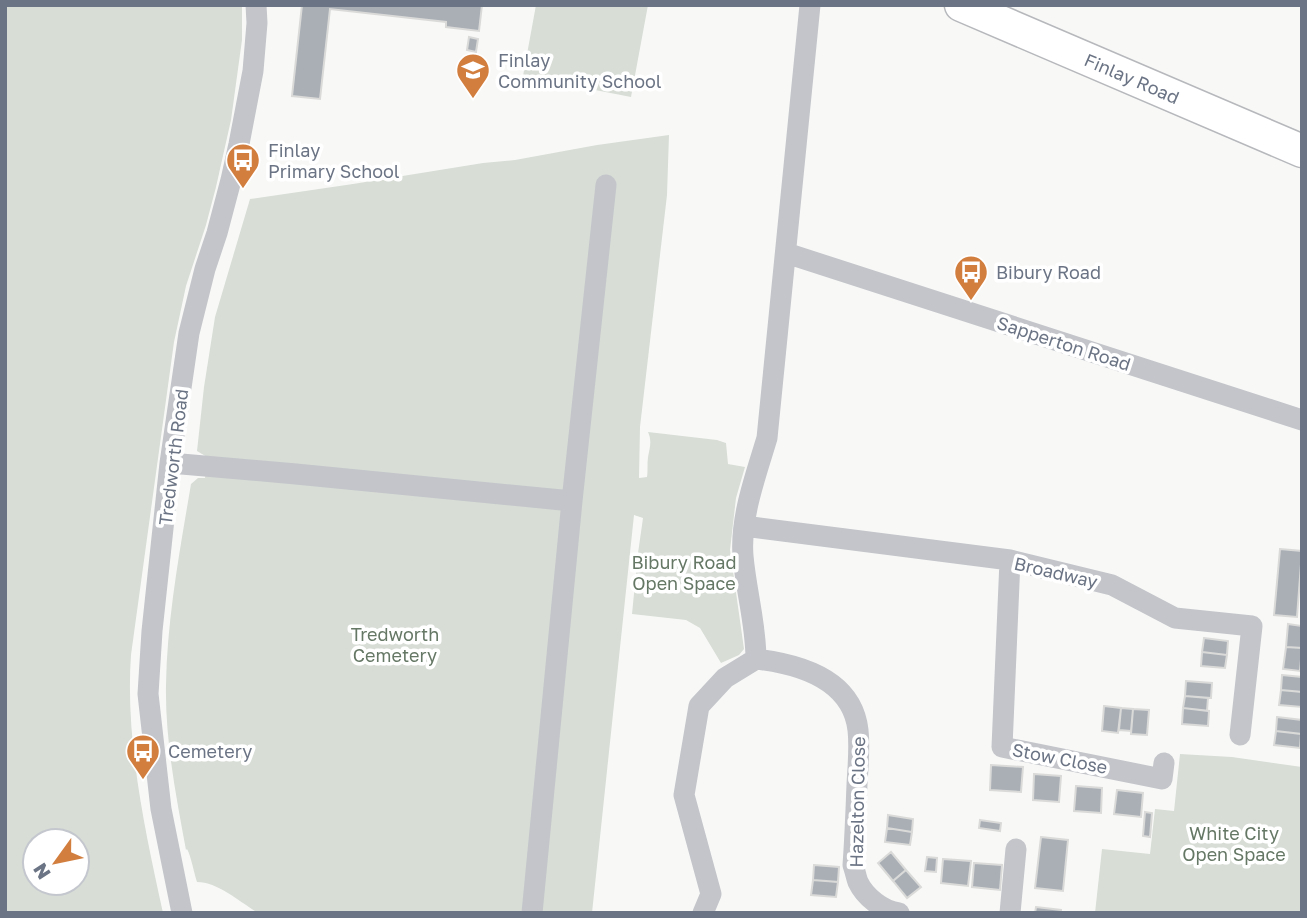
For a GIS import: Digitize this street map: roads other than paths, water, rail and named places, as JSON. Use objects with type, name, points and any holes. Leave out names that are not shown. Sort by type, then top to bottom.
[{"type":"highway","name":"Finlay Road","points":[[961,5],[1302,151]]},
{"type":"street","name":"Tredworth Road","points":[[182,913],[161,809],[148,694],[152,631],[170,463],[189,333],[239,144],[253,71],[256,5]]},
{"type":"street","points":[[703,913],[711,894],[684,795],[699,706],[725,678],[756,659],[743,554],[744,526],[767,438],[810,5]]},
{"type":"street","points":[[532,913],[606,185]]},
{"type":"street","name":"Sapperton Road","points":[[786,253],[1302,420]]},
{"type":"street","points":[[170,463],[572,501]]},
{"type":"street","name":"Broadway","points":[[744,526],[1010,561],[1112,585],[1175,618],[1252,626],[1240,735]]},
{"type":"street","name":"Stow Close","points":[[1010,561],[1002,747],[1162,779],[1164,763]]},
{"type":"street","name":"Hazelton Close","points":[[756,659],[811,671],[833,685],[850,705],[858,727],[859,753],[853,865],[858,882],[867,894],[889,911],[898,913]]},
{"type":"street","points":[[1010,913],[1016,849]]},
{"type":"place","name":"Finlay Community School","points":[[473,100]]},
{"type":"place","name":"Finlay Primary School","points":[[243,190]]},
{"type":"place","name":"Bibury Road","points":[[971,302]]},
{"type":"place","name":"Cemetery","points":[[143,781]]},
{"type":"park label","name":"Bibury Road Open Space","points":[[684,572]]},
{"type":"park label","name":"Tredworth Cemetery","points":[[395,644]]},
{"type":"park label","name":"White City Open Space","points":[[1234,843]]}]
